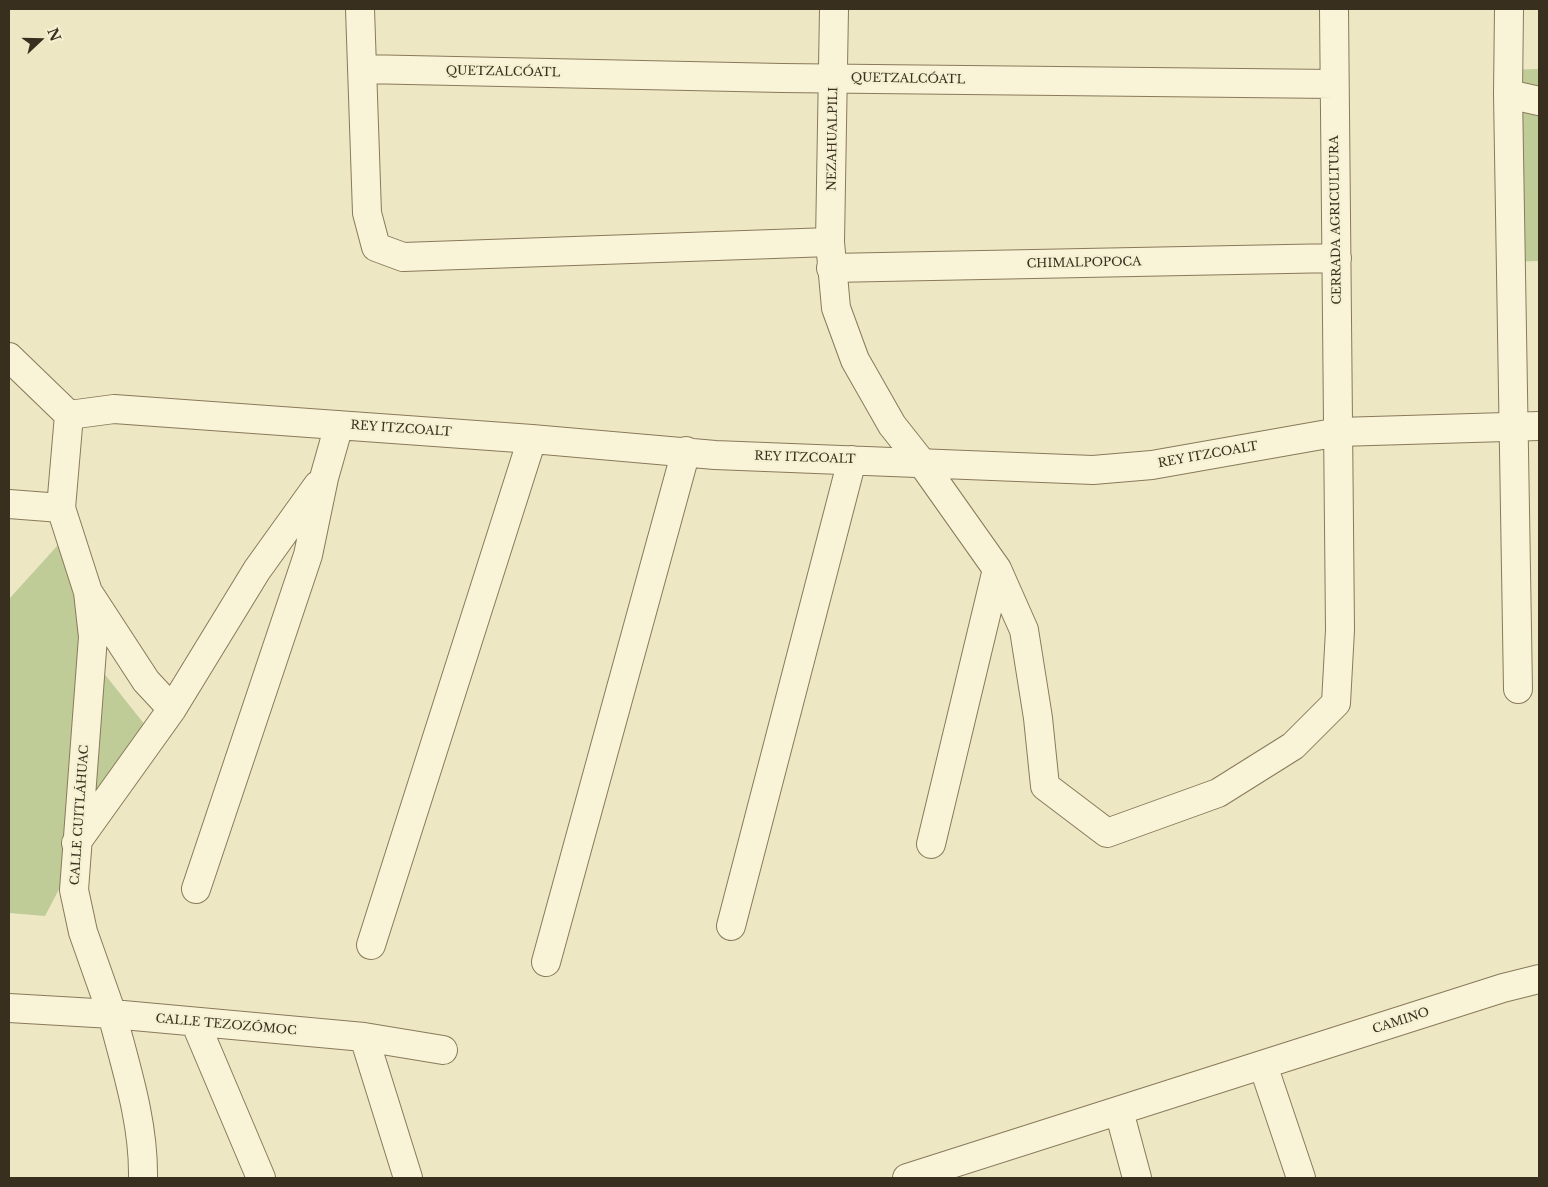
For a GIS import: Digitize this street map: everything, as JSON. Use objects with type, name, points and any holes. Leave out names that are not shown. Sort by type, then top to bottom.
[{"type":"street","points":[[360,9],[362,69]]},
{"type":"street","name":"NEZAHUALPILI","points":[[834,9],[831,255],[836,308],[855,360],[892,425],[922,463],[997,569]]},
{"type":"street","name":"CERRADA AGRICULTURA","points":[[997,569],[1024,630],[1038,718],[1045,786],[1107,833],[1218,793],[1294,746],[1336,702],[1340,630],[1334,9]]},
{"type":"street","points":[[1509,9],[1508,94],[1526,426],[1528,595],[1518,689]]},
{"type":"street","name":"QUETZALCÓATL","points":[[362,69],[834,79],[1334,84]]},
{"type":"street","name":"CHIMALPOPOCA","points":[[362,69],[368,214],[376,247],[404,257],[831,255],[1337,258]]},
{"type":"street","points":[[1508,94],[1539,101]]},
{"type":"street","points":[[9,357],[69,415],[61,508],[88,592],[146,681],[172,709]]},
{"type":"street","name":"REY ITZCOALT","points":[[69,415],[114,409],[532,438],[715,455],[1093,470],[1152,465],[1339,432],[1526,426]]},
{"type":"street","points":[[196,889],[308,555],[324,478],[339,425]]},
{"type":"street","points":[[371,945],[532,438]]},
{"type":"street","points":[[546,962],[686,451]]},
{"type":"street","points":[[731,926],[852,460]]},
{"type":"street","points":[[76,843],[172,709],[257,570],[324,478]]},
{"type":"street","points":[[9,504],[61,508]]},
{"type":"street","points":[[931,844],[997,569]]},
{"type":"street","name":"CALLE CUITLÁHUAC","points":[[88,592],[94,637],[76,843],[74,890],[83,932],[112,1014],[134,1096],[143,1158],[142,1178]]},
{"type":"street","name":"CAMINO","points":[[906,1178],[1503,988],[1539,979]]},
{"type":"street","name":"CALLE TEZOZÓMOC","points":[[9,1008],[112,1014],[364,1037],[443,1050]]},
{"type":"street","points":[[194,1022],[261,1178]]},
{"type":"street","points":[[364,1037],[408,1178]]},
{"type":"street","points":[[1263,1065],[1300,1178]]},
{"type":"street","points":[[1120,1111],[1137,1178]]},
{"type":"green space","points":[[1539,69],[1539,261],[1505,262],[1501,70]]},
{"type":"green space","points":[[58,545],[95,662],[145,725],[45,916],[9,913],[9,599]]}]
